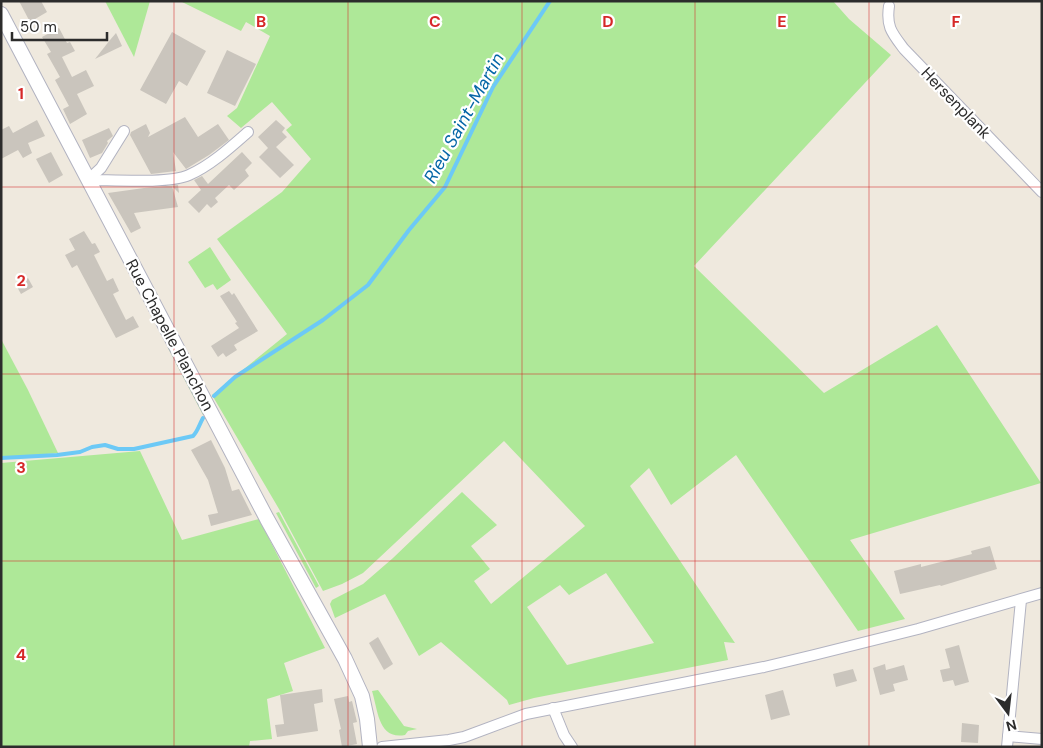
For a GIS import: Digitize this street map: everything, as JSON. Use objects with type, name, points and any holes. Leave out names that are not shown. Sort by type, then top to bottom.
[{"type":"street","name":"Hersenplank","points":[[889,6],[887,19],[894,35],[904,49],[1042,192]]},
{"type":"street","name":"Rue Chapelle Planchon","points":[[1,14],[253,491],[328,627],[362,696],[370,747]]},
{"type":"street","points":[[88,180],[101,168],[124,131]]},
{"type":"street","points":[[88,180],[175,180],[190,175],[227,151],[248,132]]},
{"type":"street","points":[[382,747],[464,737],[514,718],[553,708],[764,667],[865,643],[1042,593]]},
{"type":"street","points":[[1007,747],[1021,600]]},
{"type":"street","points":[[553,708],[572,747]]},
{"type":"street","points":[[1008,736],[1042,739]]},
{"type":"green space","points":[[105,1],[150,1],[134,57]]},
{"type":"green space","points":[[180,1],[833,1],[849,19],[891,55],[694,266],[824,393],[937,325],[1041,483],[850,540],[905,619],[858,631],[736,455],[671,505],[649,468],[630,486],[735,643],[724,642],[728,660],[534,698],[509,705],[507,700],[441,642],[419,656],[385,594],[335,618],[330,604],[332,600],[363,584],[462,492],[497,525],[471,546],[490,569],[474,581],[491,604],[585,526],[504,441],[363,573],[323,591],[279,509],[212,395],[287,334],[217,239],[282,192],[311,159],[286,130],[292,125],[272,102],[241,128],[227,116],[237,108],[270,36],[246,22],[241,31]],"holes":[[[606,573],[654,643],[567,665],[527,607],[560,585],[569,595]]]},
{"type":"green space","points":[[210,247],[231,280],[217,290],[213,284],[205,288],[188,262]]},
{"type":"green space","points":[[1,339],[28,390],[58,453],[1,458]]},
{"type":"green space","points":[[168,348],[204,414],[203,415]]},
{"type":"green space","points":[[140,451],[182,540],[259,519],[325,648],[284,663],[293,691],[267,699],[272,739],[250,741],[249,747],[1,747],[1,463]]},
{"type":"green space","points":[[279,512],[319,586],[316,588],[276,513]]},
{"type":"green space","points":[[378,690],[404,726],[417,729],[408,731],[405,735],[396,735],[389,733],[384,728],[378,715],[372,691]]},
{"type":"building","points":[[19,1],[41,1],[47,12],[30,22]]},
{"type":"building","points":[[59,28],[67,43],[70,42],[75,51],[62,57],[72,77],[86,70],[94,86],[77,94],[87,114],[70,124],[63,109],[69,106],[55,80],[60,77],[47,54],[51,52],[42,37]]},
{"type":"building","points":[[172,32],[206,51],[187,86],[179,81],[166,104],[140,90]]},
{"type":"building","points":[[116,33],[122,46],[95,59],[110,40]]},
{"type":"building","points":[[227,50],[256,64],[235,106],[207,93]]},
{"type":"building","points":[[185,117],[198,137],[218,124],[229,140],[186,169],[173,152],[176,171],[151,174],[130,135],[131,132],[146,124],[150,133],[148,137]]},
{"type":"building","points":[[37,120],[45,136],[28,143],[32,153],[23,158],[18,150],[1,159],[1,130],[9,126],[13,133]]},
{"type":"building","points":[[276,120],[285,128],[282,132],[287,137],[276,147],[294,165],[280,178],[259,157],[268,148],[258,137]]},
{"type":"building","points":[[109,128],[113,136],[107,141],[108,143],[102,153],[90,158],[82,140]]},
{"type":"building","points":[[51,152],[63,175],[49,183],[36,159]]},
{"type":"building","points":[[242,152],[252,163],[245,170],[249,176],[234,190],[229,185],[215,198],[218,202],[211,208],[207,204],[199,213],[188,202],[201,190],[194,180],[202,176],[208,184]]},
{"type":"building","points":[[178,185],[179,193],[172,186],[178,207],[134,213],[141,228],[131,233],[108,193],[144,188]]},
{"type":"building","points":[[84,231],[92,244],[95,243],[100,252],[94,255],[107,281],[113,278],[119,291],[113,294],[126,320],[133,316],[139,327],[116,338],[77,265],[72,268],[65,255],[75,250],[69,239]]},
{"type":"building","points":[[28,278],[33,287],[21,294],[16,285]]},
{"type":"building","points":[[229,291],[232,295],[234,293],[258,331],[234,345],[237,350],[226,357],[223,353],[218,357],[211,346],[239,328],[220,296]]},
{"type":"building","points":[[211,440],[225,468],[232,491],[239,489],[252,515],[211,526],[208,515],[218,513],[208,480],[191,450]]},
{"type":"building","points":[[990,546],[997,569],[941,586],[900,594],[894,571],[921,564],[921,567],[972,554],[971,551]]},
{"type":"building","points":[[378,637],[393,664],[384,670],[369,643]]},
{"type":"building","points":[[959,645],[969,682],[955,686],[953,680],[943,682],[940,670],[950,668],[945,649]]},
{"type":"building","points":[[885,664],[886,670],[904,665],[908,680],[893,684],[895,691],[880,695],[873,668]]},
{"type":"building","points":[[853,669],[857,681],[836,687],[833,674]]},
{"type":"building","points":[[322,689],[323,702],[314,704],[318,731],[277,737],[275,725],[284,724],[280,695]]},
{"type":"building","points":[[783,690],[790,715],[771,720],[765,695]]},
{"type":"building","points":[[348,696],[349,702],[352,701],[357,722],[353,723],[357,744],[342,747],[339,730],[341,729],[334,699]]},
{"type":"building","points":[[962,723],[979,725],[978,743],[961,742]]},
{"type":"waterway","name":"Rieu Saint-Martin","points":[[214,396],[235,377],[323,320],[368,285],[409,230],[445,187],[493,87],[550,1]]},
{"type":"waterway","name":"Rieu Saint-Martin","points":[[1,458],[57,455],[80,452],[92,447],[105,445],[118,449],[134,449],[193,436],[203,418]]}]
